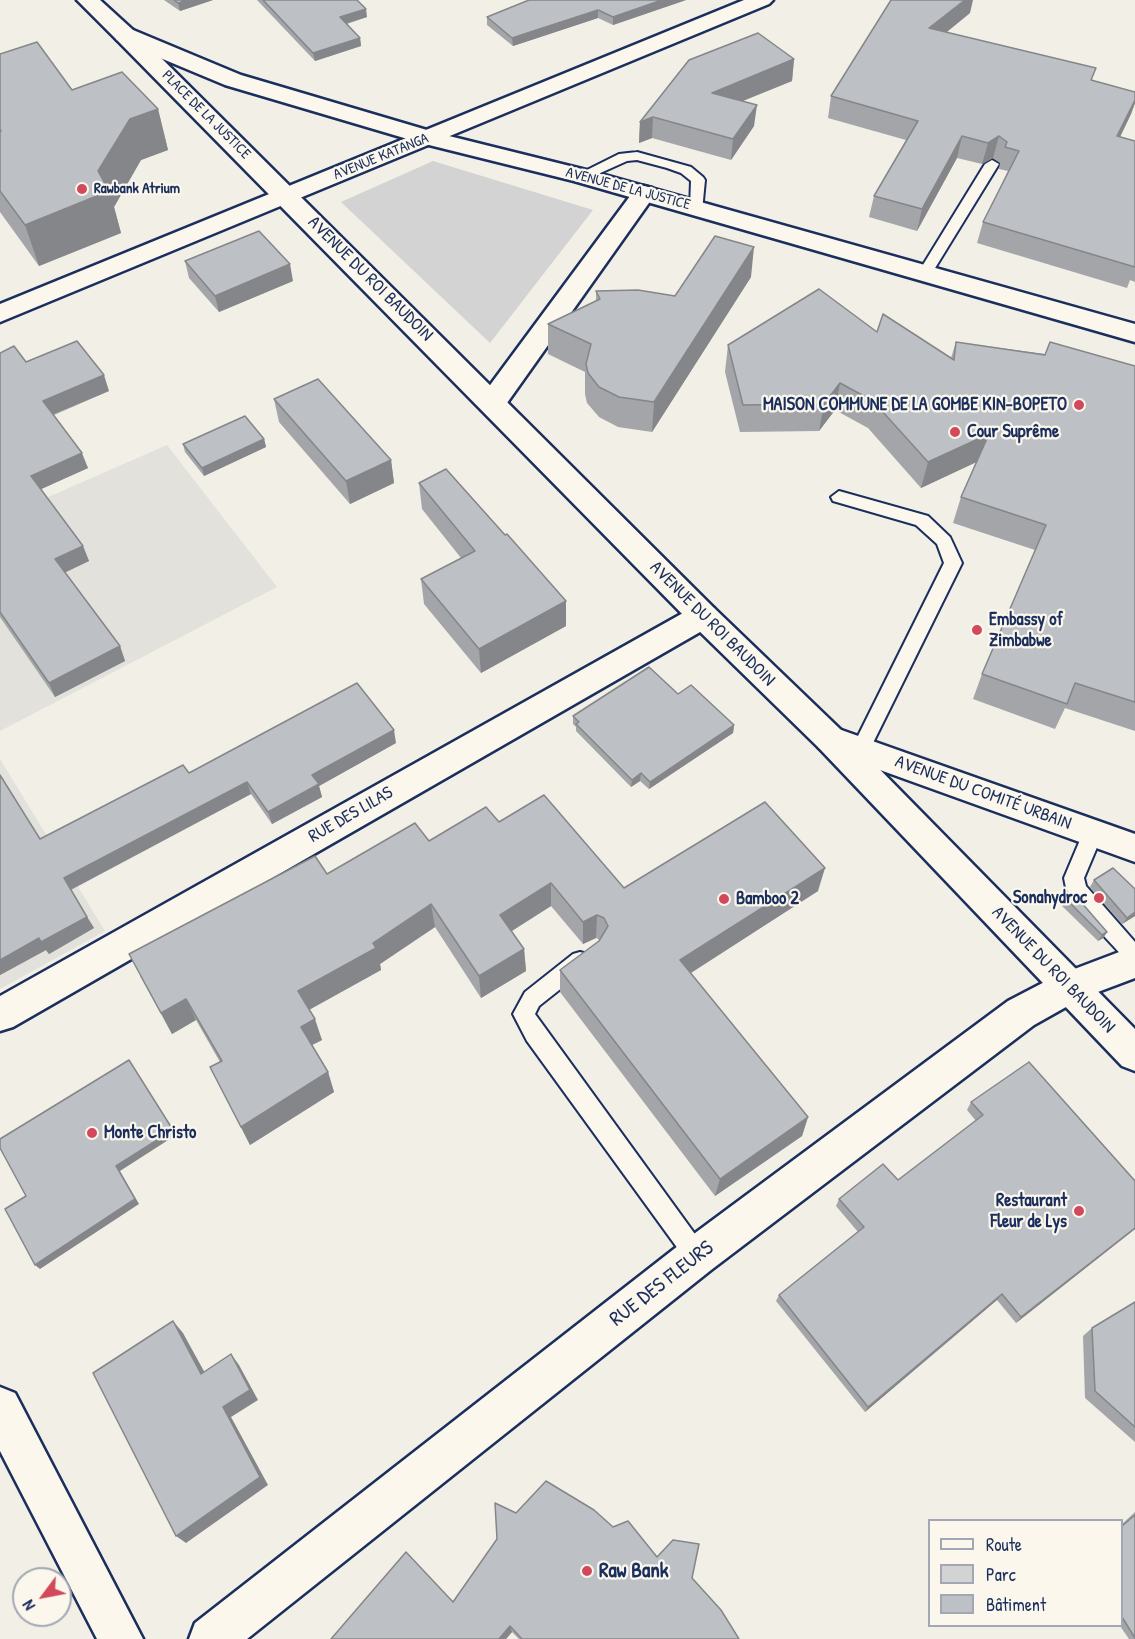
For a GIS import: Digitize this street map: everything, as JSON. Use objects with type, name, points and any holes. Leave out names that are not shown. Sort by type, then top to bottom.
[{"type":"street","name":"PLACE DE LA JUSTICE","points":[[88,0],[287,196]]},
{"type":"street","name":"AVENUE KATANGA","points":[[0,314],[762,0]]},
{"type":"street","name":"AVENUE DE LA JUSTICE","points":[[125,35],[233,80],[429,138],[644,193],[1135,333]]},
{"type":"street","points":[[492,403],[644,193]]},
{"type":"street","name":"AVENUE DU ROI BAUDOIN","points":[[287,196],[703,616],[830,740],[1135,1054]]},
{"type":"street","name":"RUE DES LILAS","points":[[0,1015],[703,616]]},
{"type":"street","name":"AVENUE DU COMITÉ URBAIN","points":[[830,740],[1093,832],[1135,849]]},
{"type":"street","name":"RUE DES FLEURS","points":[[211,1639],[697,1256],[1021,1013],[1069,987],[1135,962]]},
{"type":"street","points":[[0,1408],[121,1639]]},
{"type":"lane","points":[[582,176],[624,157],[638,156],[672,165],[686,170],[698,180],[697,208]]},
{"type":"lane","points":[[925,273],[992,164]]},
{"type":"lane","points":[[839,497],[922,520],[944,541],[953,563],[860,750]]},
{"type":"lane","points":[[1093,832],[1074,878],[1076,888],[1084,901],[1135,956]]},
{"type":"lane","points":[[595,949],[532,999],[524,1014],[535,1034],[697,1256]]},
{"type":"shaded area","points":[[167,445],[277,587],[0,731],[0,518]]},
{"type":"shaded area","points":[[0,759],[105,931],[0,989]]},
{"type":"green space","points":[[433,161],[593,210],[490,343],[341,202]]},
{"type":"building","points":[[263,0],[357,0],[366,9],[340,17],[360,38],[313,53]]},
{"type":"building","points":[[529,0],[662,0],[613,17],[598,10],[512,38],[487,17]]},
{"type":"building","points":[[891,0],[965,0],[929,28],[1096,68],[1091,80],[1135,92],[1135,100],[1117,136],[1135,141],[1135,267],[983,222],[1019,151],[1005,147],[1007,142],[999,136],[988,143],[962,136],[922,209],[874,196],[918,121],[831,96]]},
{"type":"building","points":[[758,33],[794,59],[712,93],[757,105],[733,139],[653,117],[640,122],[689,60]]},
{"type":"building","points":[[37,42],[72,90],[122,72],[158,109],[130,119],[98,171],[109,191],[25,225],[0,191],[0,54]]},
{"type":"building","points":[[259,231],[290,264],[215,296],[185,261]]},
{"type":"building","points":[[715,236],[754,247],[654,402],[619,397],[599,387],[588,373],[586,364],[591,344],[548,324],[600,299],[596,291],[638,290],[675,296]]},
{"type":"building","points":[[819,289],[877,332],[883,314],[954,360],[956,342],[1045,355],[1050,342],[1135,366],[1135,702],[1075,683],[1067,704],[982,674],[1046,525],[961,497],[989,434],[928,462],[873,401],[840,383],[824,404],[743,405],[728,345]]},
{"type":"building","points":[[77,341],[104,375],[43,401],[82,453],[31,476],[83,546],[55,559],[120,646],[49,683],[0,612],[0,353],[14,346],[26,362]]},
{"type":"building","points":[[318,379],[391,460],[346,481],[274,399]]},
{"type":"building","points":[[245,416],[264,439],[202,468],[183,444]]},
{"type":"building","points":[[446,469],[566,601],[479,649],[421,579],[475,551],[419,483]]},
{"type":"building","points":[[649,667],[678,694],[691,685],[734,725],[650,782],[641,773],[632,780],[576,724],[579,722],[573,716]]},
{"type":"building","points":[[357,683],[394,730],[312,775],[319,784],[268,812],[247,782],[64,878],[87,917],[41,942],[39,938],[0,960],[0,775],[40,839],[183,765],[189,773]]},
{"type":"building","points":[[544,795],[624,888],[765,802],[825,868],[680,960],[808,1117],[720,1179],[560,970],[599,941],[608,926],[604,918],[597,915],[583,922],[551,883],[500,915],[524,949],[479,976],[431,904],[373,943],[376,948],[298,991],[315,1019],[301,1027],[328,1072],[241,1127],[210,1067],[222,1061],[186,999],[161,1013],[129,954],[315,856],[327,874],[415,823],[429,841],[486,807],[499,822]]},
{"type":"building","points":[[1113,868],[1135,889],[1135,912],[1127,918],[1094,880]]},
{"type":"building","points":[[1074,894],[1107,932],[1102,935],[1066,899]]},
{"type":"building","points":[[129,1060],[173,1130],[116,1166],[135,1199],[35,1265],[5,1209],[26,1196],[0,1148],[0,1139]]},
{"type":"building","points":[[1029,1062],[1135,1181],[1135,1228],[1021,1317],[1002,1294],[868,1407],[779,1295],[864,1227],[839,1199],[883,1164],[898,1180],[983,1115],[971,1102]]},
{"type":"building","points":[[1135,1302],[1135,1427],[1095,1391],[1092,1328]]},
{"type":"building","points":[[173,1321],[201,1374],[231,1354],[250,1390],[223,1407],[260,1477],[176,1536],[93,1373]]},
{"type":"building","name":"Raw Bank","points":[[546,1481],[594,1510],[613,1527],[628,1521],[657,1557],[673,1540],[699,1544],[692,1578],[721,1610],[739,1639],[522,1639],[510,1626],[499,1639],[331,1639],[406,1552],[453,1602],[497,1539],[495,1503],[516,1513]]},
{"type":"building","points":[[1135,1515],[1135,1638],[1123,1619],[1123,1525]]},
{"type":"place","name":"Rawbank Atrium","points":[[82,189]]},
{"type":"place","name":"MAISON COMMUNE DE LA GOMBE KIN-BOPETO","points":[[1079,405]]},
{"type":"place","name":"Cour Suprême","points":[[955,432]]},
{"type":"place","name":"Embassy of Zimbabwe","points":[[977,630]]},
{"type":"place","name":"Sonahydroc","points":[[1099,898]]},
{"type":"place","name":"Bamboo 2","points":[[724,899]]},
{"type":"place","name":"Monte Christo","points":[[92,1133]]},
{"type":"place","name":"Restaurant Fleur de Lys","points":[[1079,1211]]},
{"type":"place","name":"Raw Bank","points":[[587,1571]]}]
